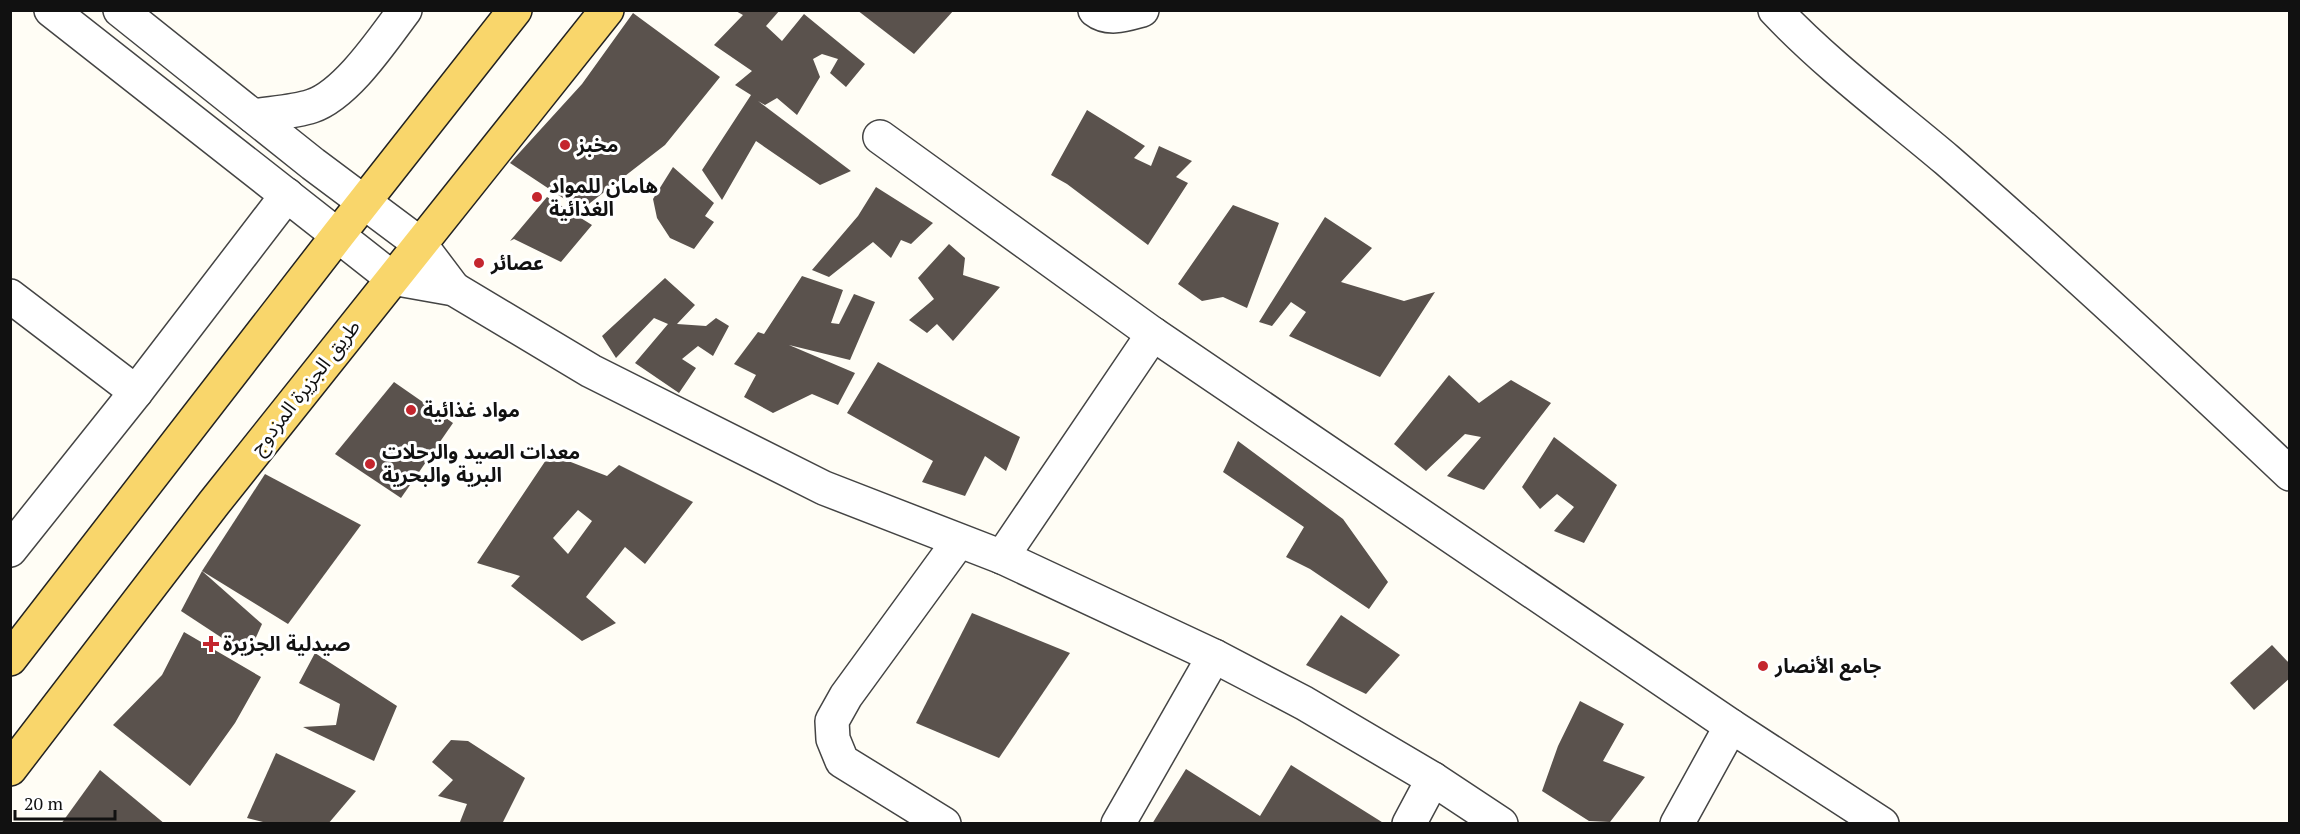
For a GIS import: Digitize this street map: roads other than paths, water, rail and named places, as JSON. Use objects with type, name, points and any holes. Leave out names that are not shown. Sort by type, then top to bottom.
[{"type":"main road","points":[[10,659],[338,234],[515,10]]},
{"type":"main road","name":"طريق الجزيرة المزدوج","points":[[10,769],[192,530],[607,10]]},
{"type":"street","points":[[51,10],[392,278],[454,289],[591,371],[825,488],[1002,557],[1214,656],[1304,703],[1433,779],[1501,824]]},
{"type":"street","points":[[120,10],[313,164],[420,244],[454,289]]},
{"type":"street","points":[[253,116],[312,106],[332,96],[363,65],[405,10]]},
{"type":"street","points":[[1095,10],[1102,16],[1124,15],[1142,10]]},
{"type":"street","points":[[1775,10],[1800,37],[1946,160],[2118,312],[2289,474]]},
{"type":"street","points":[[880,137],[1153,334],[1731,726],[1882,824]]},
{"type":"street","points":[[10,550],[136,392],[287,195]]},
{"type":"street","points":[[10,296],[136,392]]},
{"type":"street","points":[[1002,557],[1153,334]]},
{"type":"street","points":[[944,824],[842,761],[833,739],[832,721],[846,696],[959,541]]},
{"type":"street","points":[[1118,824],[1214,656]]},
{"type":"street","points":[[1677,824],[1731,726]]},
{"type":"street","points":[[1409,824],[1433,779]]},
{"type":"place","name":"مخبز","points":[[565,145]]},
{"type":"place","name":"هامان للمواد الغذائية","points":[[537,197]]},
{"type":"place","name":"عصائر","points":[[479,263]]},
{"type":"place","name":"مواد غذائية","points":[[411,410]]},
{"type":"place","name":"معدات الصيد والرحلات البرية والبحرية","points":[[370,464]]},
{"type":"place","name":"صيدلية الجزيرة","points":[[211,644]]},
{"type":"place","name":"جامع الأنصار","points":[[1763,666]]}]
